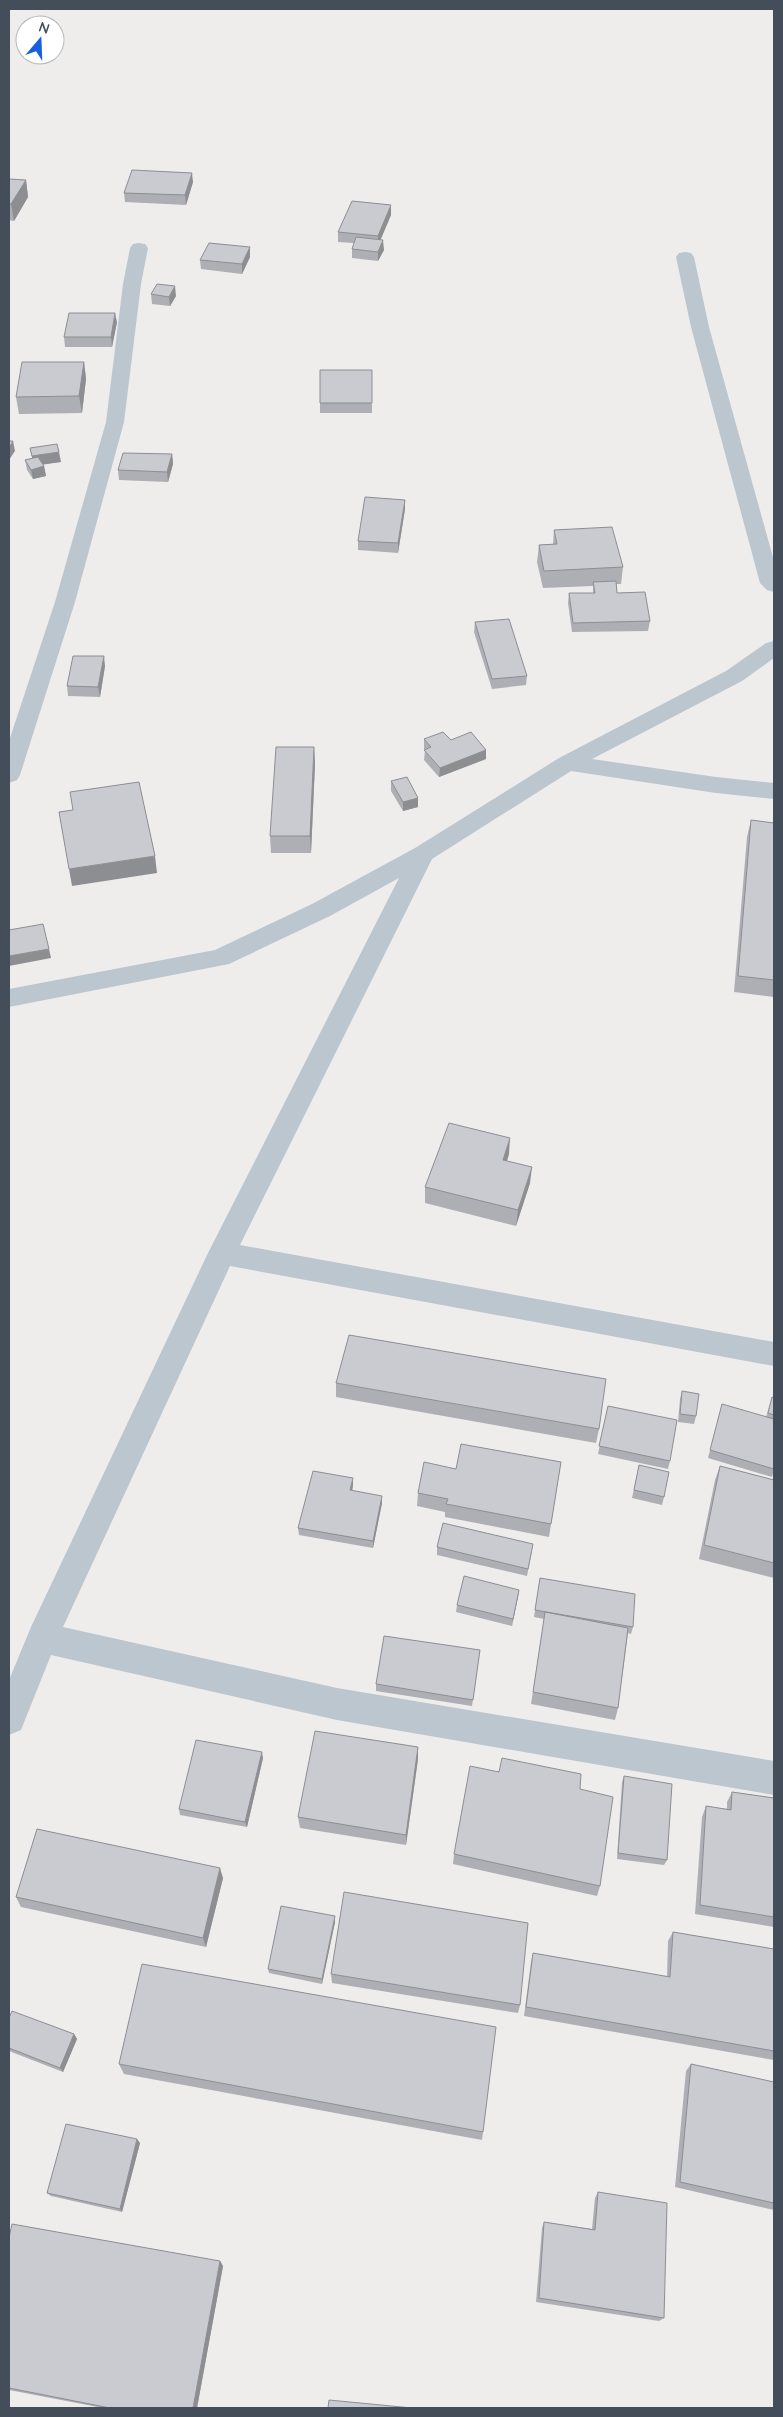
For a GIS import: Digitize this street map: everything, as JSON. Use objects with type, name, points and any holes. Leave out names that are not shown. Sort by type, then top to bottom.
[{"type":"street","points":[[9,775],[65,602],[115,422],[132,284],[139,248]]},
{"type":"street","points":[[686,257],[700,327],[770,583],[774,586]]},
{"type":"street","points":[[9,998],[220,958],[321,910],[423,854],[567,763],[734,676],[774,648]]},
{"type":"street","points":[[567,763],[716,785],[774,791]]},
{"type":"street","points":[[9,1720],[42,1638],[222,1253],[423,854]]},
{"type":"street","points":[[222,1253],[774,1354]]},
{"type":"street","points":[[42,1638],[338,1704],[774,1778]]},
{"type":"building","points":[[132,170],[192,173],[185,195],[124,193]]},
{"type":"building","points":[[9,179],[26,180],[11,204],[9,204]]},
{"type":"building","points":[[352,201],[391,205],[378,236],[338,232]]},
{"type":"building","points":[[356,237],[383,240],[378,252],[352,249]]},
{"type":"building","points":[[209,243],[250,247],[242,264],[200,260]]},
{"type":"building","points":[[157,284],[175,286],[169,297],[151,294]]},
{"type":"building","points":[[69,313],[115,313],[111,337],[64,337]]},
{"type":"building","points":[[22,362],[84,362],[79,396],[16,397]]},
{"type":"building","points":[[320,370],[372,370],[372,403],[320,403]]},
{"type":"building","points":[[57,444],[59,452],[32,456],[30,448]]},
{"type":"building","points":[[123,453],[172,454],[167,472],[118,470]]},
{"type":"building","points":[[38,457],[44,466],[31,470],[25,460]]},
{"type":"building","points":[[365,497],[405,500],[398,543],[358,541]]},
{"type":"building","points":[[612,527],[623,567],[544,571],[539,545],[557,544],[554,530]]},
{"type":"building","points":[[616,581],[617,593],[645,592],[650,621],[573,623],[569,593],[595,593],[593,582]]},
{"type":"building","points":[[509,619],[527,676],[492,679],[475,622]]},
{"type":"building","points":[[73,656],[104,656],[98,687],[67,686]]},
{"type":"building","points":[[443,732],[451,740],[471,732],[486,750],[440,768],[424,750],[431,747],[424,739]]},
{"type":"building","points":[[276,747],[314,747],[310,836],[270,836]]},
{"type":"building","points":[[407,777],[418,798],[403,802],[391,781]]},
{"type":"building","points":[[139,782],[155,856],[69,869],[59,812],[73,810],[70,792]]},
{"type":"building","points":[[751,820],[774,823],[774,980],[738,976]]},
{"type":"building","points":[[43,924],[49,949],[9,956],[9,930]]},
{"type":"building","points":[[449,1123],[510,1138],[503,1160],[532,1167],[518,1210],[425,1187]]},
{"type":"building","points":[[349,1335],[606,1379],[599,1429],[336,1383]]},
{"type":"building","points":[[682,1391],[699,1394],[696,1416],[680,1414]]},
{"type":"building","points":[[772,1397],[774,1398],[774,1415],[768,1413]]},
{"type":"building","points":[[722,1404],[774,1419],[774,1469],[710,1450]]},
{"type":"building","points":[[608,1406],[677,1420],[670,1461],[599,1446]]},
{"type":"building","points":[[461,1444],[561,1462],[551,1524],[446,1504],[448,1499],[418,1493],[424,1462],[456,1469]]},
{"type":"building","points":[[639,1465],[669,1472],[664,1497],[634,1490]]},
{"type":"building","points":[[720,1466],[774,1480],[774,1563],[704,1545]]},
{"type":"building","points":[[313,1471],[353,1478],[350,1490],[382,1496],[373,1541],[298,1528]]},
{"type":"building","points":[[443,1523],[533,1544],[528,1569],[437,1547]]},
{"type":"building","points":[[464,1576],[519,1590],[513,1619],[457,1605]]},
{"type":"building","points":[[540,1578],[635,1594],[633,1627],[535,1610]]},
{"type":"building","points":[[545,1612],[628,1628],[618,1708],[533,1692]]},
{"type":"building","points":[[384,1636],[480,1650],[473,1700],[376,1684]]},
{"type":"building","points":[[315,1731],[418,1747],[406,1835],[298,1817]]},
{"type":"building","points":[[196,1740],[262,1752],[245,1822],[179,1809]]},
{"type":"building","points":[[502,1758],[581,1774],[580,1789],[613,1797],[600,1886],[454,1854],[470,1766],[499,1772]]},
{"type":"building","points":[[624,1776],[672,1784],[667,1860],[618,1853]]},
{"type":"building","points":[[732,1792],[774,1798],[774,1917],[700,1905],[706,1806],[731,1810]]},
{"type":"building","points":[[37,1829],[220,1868],[203,1938],[16,1897]]},
{"type":"building","points":[[344,1892],[528,1923],[520,2005],[331,1974]]},
{"type":"building","points":[[281,1906],[335,1916],[322,1979],[268,1969]]},
{"type":"building","points":[[673,1932],[774,1949],[774,2051],[526,2007],[533,1953],[670,1977]]},
{"type":"building","points":[[142,1964],[496,2027],[483,2132],[119,2064]]},
{"type":"building","points":[[12,2011],[74,2034],[60,2068],[9,2048],[9,2018]]},
{"type":"building","points":[[691,2064],[774,2082],[774,2203],[680,2182]]},
{"type":"building","points":[[66,2124],[137,2139],[120,2209],[47,2193]]},
{"type":"building","points":[[598,2192],[667,2203],[664,2318],[539,2298],[544,2222],[595,2230]]},
{"type":"building","points":[[12,2224],[220,2261],[193,2408],[110,2408],[9,2388],[9,2238]]},
{"type":"building","points":[[329,2400],[412,2408],[328,2408]]}]
